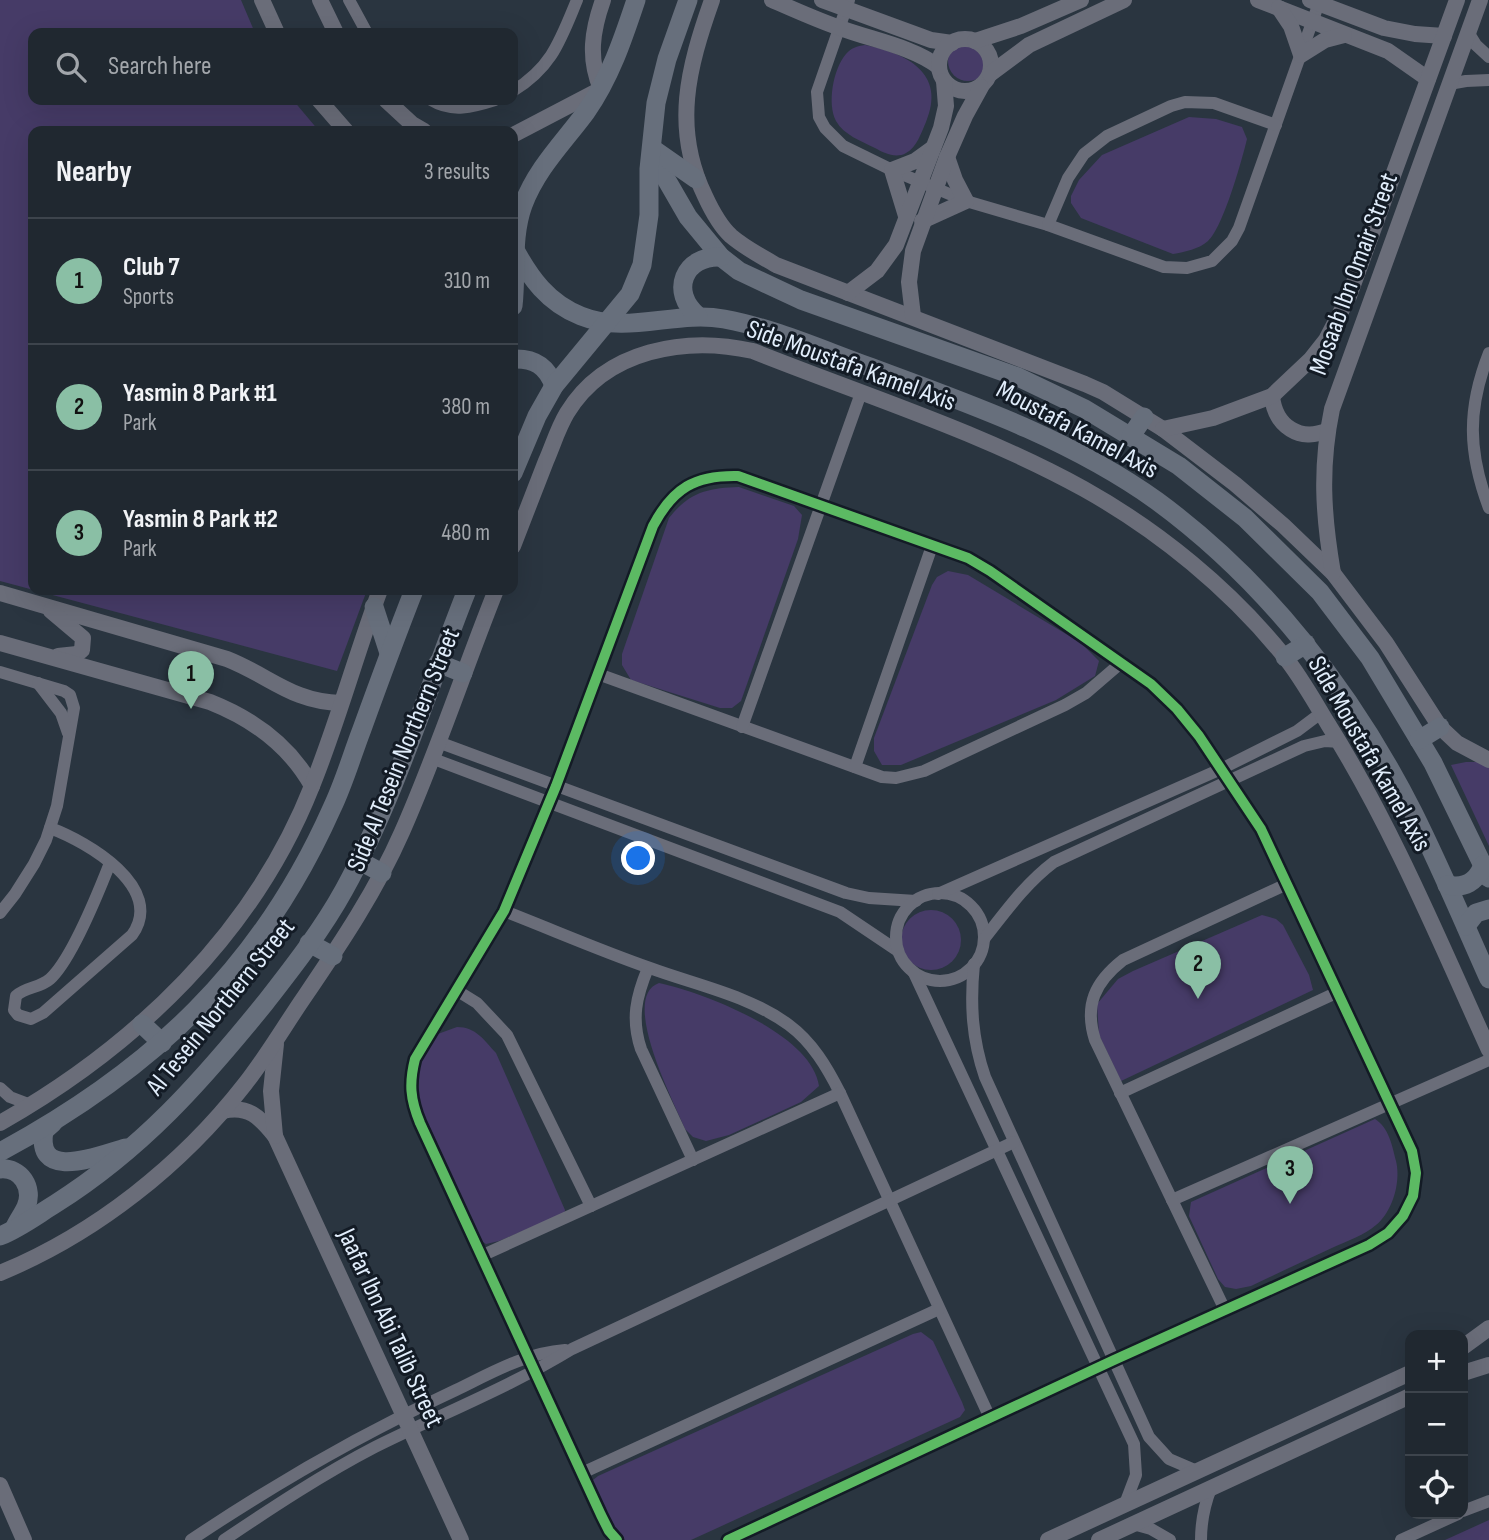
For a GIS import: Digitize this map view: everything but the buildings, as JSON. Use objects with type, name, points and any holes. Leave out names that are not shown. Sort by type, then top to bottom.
[{"type":"main road","points":[[518,224],[534,181],[549,156],[586,112],[601,89],[613,65],[636,0]]},
{"type":"main road","points":[[518,461],[533,424],[554,386],[632,291],[642,265],[649,215],[656,103],[667,59],[688,0]]},
{"type":"main road","points":[[652,148],[696,179]]},
{"type":"main road","name":"Moustafa Kamel Axis","points":[[652,148],[674,195],[688,216],[721,257],[739,271],[779,292],[1018,377],[1085,409],[1131,436],[1211,490],[1269,540],[1307,578],[1342,619],[1370,658],[1433,763],[1486,872]]},
{"type":"main road","name":"Moustafa Kamel Axis","points":[[518,255],[529,276],[542,291],[580,316],[607,323],[652,322],[698,316],[751,325],[1000,416],[1086,458],[1135,487],[1183,521],[1261,594],[1306,644],[1329,675],[1374,744],[1412,810],[1489,979]]},
{"type":"main road","points":[[698,316],[686,303],[683,294],[685,277],[696,263],[712,257],[721,257]]},
{"type":"main road","points":[[518,359],[534,361],[551,376],[554,386]]},
{"type":"main road","points":[[1131,436],[1144,417]]},
{"type":"main road","name":"Al Tesein Northern Street","points":[[0,1152],[54,1123],[129,1070],[162,1043],[240,962],[289,892],[333,806],[412,595]]},
{"type":"main road","name":"Al Tesein Northern Street","points":[[6,1233],[78,1190],[135,1146],[175,1109],[211,1069],[293,969],[344,890],[358,860],[412,734],[465,595]]},
{"type":"main road","points":[[377,598],[389,653]]},
{"type":"main road","points":[[1285,657],[1306,644]]},
{"type":"main road","points":[[438,663],[463,673]]},
{"type":"main road","points":[[1419,740],[1440,727]]},
{"type":"main road","points":[[358,860],[382,873]]},
{"type":"main road","points":[[1447,885],[1455,887],[1470,884],[1486,872]]},
{"type":"main road","points":[[1466,926],[1476,913],[1489,909]]},
{"type":"main road","points":[[309,943],[332,956]]},
{"type":"main road","points":[[142,1024],[162,1043]]},
{"type":"main road","points":[[54,1123],[44,1131],[42,1143],[46,1154],[56,1161],[67,1163],[135,1146]]},
{"type":"main road","points":[[0,1168],[9,1168],[22,1176],[29,1190],[27,1205],[6,1233]]},
{"type":"street","points":[[262,0],[275,28]]},
{"type":"street","points":[[320,0],[334,28]]},
{"type":"street","points":[[349,0],[365,28]]},
{"type":"street","points":[[518,88],[532,79],[554,53],[577,0]]},
{"type":"street","points":[[518,132],[601,89],[593,62],[592,40],[603,0]]},
{"type":"street","points":[[712,0],[686,93],[686,138],[696,179],[723,226],[743,245],[776,265],[914,316],[1094,388],[1163,429],[1236,484],[1333,573],[1380,635],[1440,727],[1457,743],[1489,760]]},
{"type":"street","points":[[772,0],[838,28],[931,61],[954,90],[961,91],[985,80],[1029,45],[1124,0]]},
{"type":"street","points":[[822,0],[848,4],[930,40],[952,43],[966,39],[975,41],[1021,26],[1081,0]]},
{"type":"street","points":[[1258,0],[1388,51],[1428,79]]},
{"type":"street","points":[[1343,0],[1354,15]]},
{"type":"street","name":"Mosaab Ibn Omair Street","points":[[1163,429],[1213,418],[1272,396],[1311,359],[1339,320],[1457,0]]},
{"type":"street","name":"Mosaab Ibn Omair Street","points":[[1333,573],[1323,503],[1323,468],[1328,430],[1339,388],[1480,0]]},
{"type":"street","points":[[848,4],[817,92],[819,117],[825,128],[843,146],[966,201],[1048,225],[1164,267],[1200,266],[1222,253],[1232,241],[1301,55],[1316,1],[1400,32],[1444,36]]},
{"type":"street","points":[[1279,8],[1291,26],[1301,55]]},
{"type":"street","points":[[1468,32],[1476,45],[1489,57]]},
{"type":"street","points":[[1301,55],[1316,44],[1344,35]]},
{"type":"street","points":[[848,293],[877,271],[888,258],[896,245],[920,181],[985,80],[989,55],[975,41]]},
{"type":"street","points":[[914,316],[910,266],[922,221],[936,188],[946,106],[941,74],[942,53],[952,43]]},
{"type":"street","points":[[1449,84],[1466,80],[1489,80]]},
{"type":"street","points":[[1048,225],[1068,178],[1084,154],[1107,136],[1171,106],[1185,102],[1214,103],[1276,125]]},
{"type":"street","points":[[323,105],[342,126]]},
{"type":"street","points":[[391,105],[415,126]]},
{"type":"street","points":[[443,105],[450,108],[477,105]]},
{"type":"street","points":[[892,170],[941,152]]},
{"type":"street","points":[[941,152],[966,201]]},
{"type":"street","points":[[892,170],[906,216]]},
{"type":"street","points":[[922,221],[966,201]]},
{"type":"street","name":"Side Moustafa Kamel Axis","points":[[518,534],[568,412],[591,384],[627,361],[676,346],[702,344],[752,351],[906,410],[1020,458],[1083,489],[1140,523],[1241,608],[1285,657],[1340,742],[1399,853],[1489,1050]]},
{"type":"street","points":[[1489,353],[1480,375],[1474,407],[1474,454],[1480,484],[1489,508]]},
{"type":"street","points":[[743,727],[861,393]]},
{"type":"street","points":[[1272,396],[1273,409],[1290,429],[1303,435],[1315,436],[1328,430]]},
{"type":"street","points":[[1474,454],[1489,460]]},
{"type":"street","points":[[617,1540],[609,1531],[411,1102],[410,1080],[415,1059],[504,911],[550,802],[653,526],[663,507],[678,492],[696,481],[717,475],[738,476],[979,564],[1122,662],[1151,684],[1177,709],[1261,829],[1391,1102],[1412,1151],[1416,1173],[1413,1196],[1403,1216],[1388,1233],[1368,1245],[728,1540]]},
{"type":"street","points":[[855,767],[932,546]]},
{"type":"street","points":[[0,593],[227,659],[309,699],[341,702]]},
{"type":"street","name":"Side Al Tesein Northern Street","points":[[0,1273],[61,1243],[109,1213],[154,1177],[223,1111],[277,1037],[359,916],[382,873],[402,832],[494,595]]},
{"type":"street","points":[[0,1123],[32,1105],[97,1060],[142,1024],[194,972],[246,907],[282,848],[312,786],[377,598]]},
{"type":"street","points":[[43,604],[79,633],[84,644],[77,654],[49,656]]},
{"type":"street","points":[[0,643],[230,710],[280,744],[294,758],[312,786]]},
{"type":"street","points":[[598,674],[881,777],[910,776],[924,771],[1065,705],[1086,693],[1122,662]]},
{"type":"street","points":[[0,672],[64,691],[73,701],[74,708],[57,806],[50,828],[34,864],[0,913]]},
{"type":"street","points":[[38,683],[61,713],[69,736]]},
{"type":"street","points":[[52,699],[64,691]]},
{"type":"street","points":[[61,713],[74,708]]},
{"type":"street","points":[[984,939],[1022,891],[1054,862],[1225,775],[1297,732],[1321,713]]},
{"type":"street","points":[[438,742],[846,894],[916,901],[1225,775],[1304,746],[1325,741],[1340,742]]},
{"type":"street","points":[[431,758],[840,912],[898,951]]},
{"type":"street","points":[[50,828],[81,841],[110,863],[137,892],[142,915],[132,936],[38,1017],[24,1019],[18,1016],[14,1010],[16,996],[44,984],[54,974],[93,905],[110,863]]},
{"type":"street","points":[[1225,1310],[1095,1040],[1090,1023],[1091,1004],[1097,987],[1108,972],[1123,960],[1287,884]]},
{"type":"street","points":[[916,901],[898,923],[898,951],[907,967],[914,973],[926,979],[952,979],[974,964],[984,939],[982,927],[971,906],[950,895],[938,894]]},
{"type":"street","points":[[504,911],[648,968],[741,1000],[775,1016],[811,1045],[828,1068],[840,1093],[990,1418]]},
{"type":"street","points":[[974,964],[971,1010],[978,1055],[985,1077],[1149,1437],[1158,1449],[1182,1466],[1197,1471]]},
{"type":"street","points":[[648,968],[637,996],[635,1032],[693,1160]]},
{"type":"street","points":[[914,973],[1134,1444],[1136,1475],[1125,1504]]},
{"type":"street","points":[[456,990],[485,1011],[507,1035],[591,1206]]},
{"type":"street","points":[[1120,1093],[1338,992]]},
{"type":"street","name":"Jaafar Ibn Abi Talib Street","points":[[275,1136],[271,1091],[277,1037]]},
{"type":"street","points":[[1172,1200],[1489,1060]]},
{"type":"street","points":[[0,1088],[10,1097],[32,1105]]},
{"type":"street","points":[[481,1256],[840,1093]]},
{"type":"street","name":"Jaafar Ibn Abi Talib Street","points":[[223,1111],[244,1109],[254,1114],[275,1136],[461,1540]]},
{"type":"street","points":[[224,1540],[329,1472],[411,1430],[535,1371],[572,1349],[1014,1142]]},
{"type":"street","points":[[582,1473],[940,1309]]},
{"type":"street","points":[[1468,1343],[1483,1332]]},
{"type":"street","points":[[1468,1371],[1485,1366],[1489,1351],[1483,1339],[1483,1332]]},
{"type":"street","points":[[191,1540],[298,1471],[403,1414],[528,1356],[572,1349]]},
{"type":"street","points":[[1048,1540],[1405,1375]]},
{"type":"street","points":[[1099,1540],[1405,1398]]},
{"type":"street","points":[[1324,1412],[1333,1432]]},
{"type":"street","points":[[0,1485],[24,1540]]},
{"type":"street","points":[[1201,1540],[1204,1505],[1211,1488]]},
{"type":"street","points":[[1468,1509],[1489,1501]]},
{"type":"street","points":[[1401,1540],[1447,1519]]},
{"type":"street","points":[[1133,1524],[1151,1529],[1170,1540]]},
{"type":"shaded area","points":[[0,0],[241,0],[253,28],[28,28],[28,105],[297,105],[315,126],[28,126],[28,589],[0,581]]},
{"type":"shaded area","points":[[968,41],[976,42],[982,47],[987,53],[987,69],[982,75],[976,80],[968,81],[960,80],[954,75],[949,69],[948,61],[949,53],[954,47],[960,42]]},
{"type":"shaded area","points":[[865,45],[908,60],[927,78],[931,90],[931,105],[926,122],[913,147],[902,155],[886,153],[853,137],[839,126],[833,114],[832,96],[841,60],[854,48]]},
{"type":"shaded area","points":[[1189,117],[1216,119],[1242,127],[1247,139],[1226,209],[1208,241],[1196,248],[1173,254],[1081,218],[1071,203],[1071,196],[1079,180],[1102,155]]},
{"type":"shaded area","points":[[739,487],[794,506],[802,515],[798,539],[741,701],[732,708],[720,708],[631,680],[622,665],[622,654],[669,518],[684,502],[700,493]]},
{"type":"shaded area","points":[[948,571],[968,575],[1081,643],[1099,661],[1095,676],[1056,700],[901,765],[882,765],[874,751],[874,738],[932,585],[937,577]]},
{"type":"shaded area","points":[[53,595],[365,595],[337,671]]},
{"type":"shaded area","points":[[1489,762],[1489,846],[1451,765]]},
{"type":"shaded area","points":[[931,910],[948,915],[956,923],[961,940],[956,957],[948,965],[931,970],[914,965],[906,957],[901,940],[906,923],[914,915]]},
{"type":"shaded area","points":[[1262,915],[1276,919],[1283,925],[1309,975],[1313,990],[1121,1081],[1099,1035],[1097,1004],[1118,979]]},
{"type":"shaded area","points":[[659,983],[728,1006],[777,1033],[798,1049],[812,1067],[819,1086],[801,1102],[729,1135],[706,1141],[693,1137],[685,1129],[661,1075],[647,1028],[645,1008],[648,992]]},
{"type":"shaded area","points":[[457,1027],[475,1032],[496,1053],[565,1210],[564,1214],[486,1244],[480,1240],[428,1129],[413,1089],[419,1065],[435,1035]]},
{"type":"shaded area","points":[[1375,1119],[1384,1127],[1389,1137],[1397,1169],[1394,1195],[1382,1219],[1361,1235],[1251,1286],[1236,1289],[1225,1287],[1218,1279],[1189,1216],[1191,1202]]},
{"type":"shaded area","points":[[921,1332],[933,1341],[962,1402],[965,1410],[960,1417],[691,1540],[620,1538],[592,1488],[593,1480],[598,1476]]},
{"type":"shaded area","points":[[1489,1520],[1489,1540],[1445,1540]]},
{"type":"cycle path","points":[[617,1540],[601,1515],[420,1123],[412,1099],[412,1076],[415,1059],[504,911],[556,786],[653,526],[669,502],[687,486],[709,478],[738,476],[968,558],[1151,684],[1177,709],[1199,736],[1261,829],[1412,1151],[1416,1173],[1413,1196],[1403,1216],[1388,1233],[1369,1245],[1114,1360],[728,1540]]},
{"type":"place","name":"Club 7","points":[[191,709]]},
{"type":"place","name":"Yasmin 8 Park #1","points":[[1198,999]]},
{"type":"place","name":"Yasmin 8 Park #2","points":[[1290,1204]]}]
